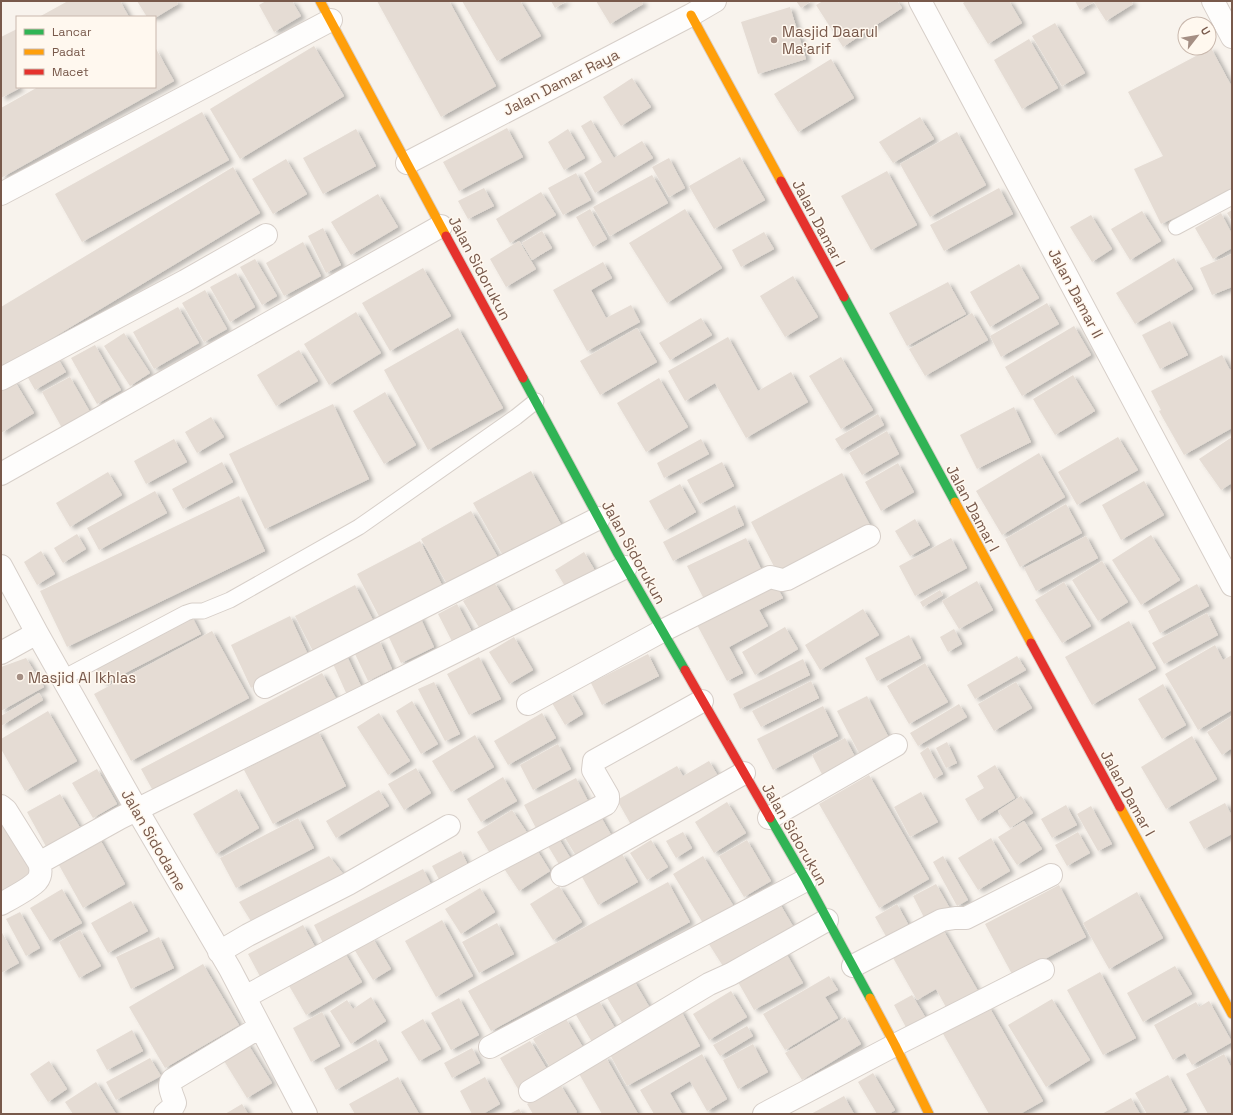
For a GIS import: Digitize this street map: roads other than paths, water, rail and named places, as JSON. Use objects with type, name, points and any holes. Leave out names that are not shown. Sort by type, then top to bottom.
[{"type":"street","name":"Jalan Sidorukun","points":[[320,1],[626,567],[806,880],[895,1044],[929,1114]]},
{"type":"street","name":"Jalan Damar Raya","points":[[407,163],[691,15],[715,1]]},
{"type":"street","name":"Jalan Damar II","points":[[920,1],[1232,585]]},
{"type":"street","points":[[1213,1],[1232,37]]},
{"type":"street","name":"Jalan Damar I","points":[[691,15],[1232,1014]]},
{"type":"street","points":[[1,194],[331,20]]},
{"type":"street","points":[[1,474],[441,226]]},
{"type":"street","points":[[1,379],[185,281],[266,235]]},
{"type":"street","points":[[265,687],[599,518]]},
{"type":"street","points":[[528,704],[662,631],[770,577],[782,580],[787,578],[869,536]]},
{"type":"street","name":"Jalan Sidodame","points":[[1,566],[137,810],[245,997],[306,1114]]},
{"type":"street","points":[[39,862],[137,810],[626,567]]},
{"type":"street","points":[[1,653],[37,633]]},
{"type":"street","points":[[245,997],[467,876],[606,804],[608,796],[593,770],[594,761],[702,700]]},
{"type":"street","points":[[770,818],[896,745]]},
{"type":"street","points":[[562,875],[744,773]]},
{"type":"street","points":[[1,806],[6,810],[42,869],[37,881],[1,904]]},
{"type":"street","points":[[219,952],[248,935],[348,884],[449,826]]},
{"type":"street","points":[[853,966],[942,920],[966,918],[1051,875]]},
{"type":"street","points":[[490,1047],[806,880]]},
{"type":"street","points":[[530,1091],[709,984],[827,920]]},
{"type":"street","points":[[764,1114],[895,1044],[1043,970]]},
{"type":"street","points":[[165,1114],[173,1107],[175,1103],[170,1086],[172,1080],[260,1027]]},
{"type":"lane","points":[[1176,227],[1232,197]]},
{"type":"lane","points":[[63,678],[186,613],[192,611],[203,611],[230,600],[359,527],[516,417],[536,401]]},
{"type":"place","name":"Masjid Daarul Ma'arif","points":[[774,40]]},
{"type":"place","name":"Masjid Al Ikhlas","points":[[20,677]]}]
